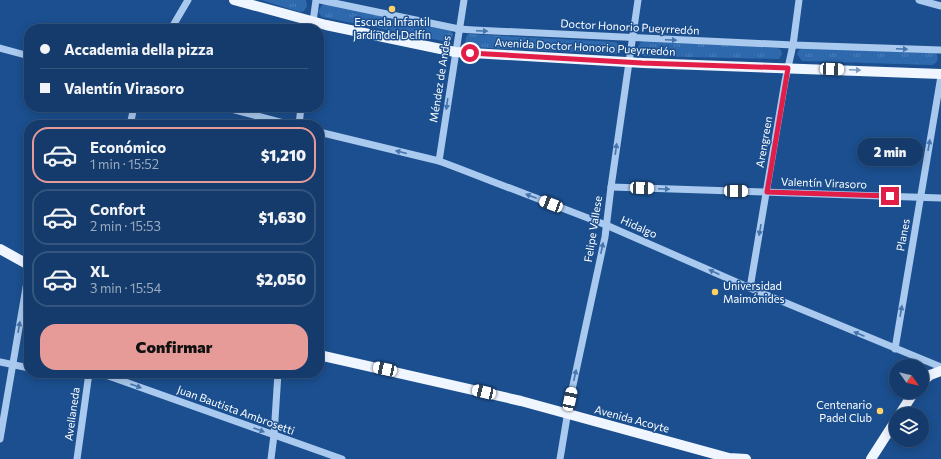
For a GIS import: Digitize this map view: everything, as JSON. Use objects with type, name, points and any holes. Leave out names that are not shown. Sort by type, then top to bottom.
[{"type":"main road","name":"Avenida Doctor Honorio Pueyrredón","points":[[234,0],[309,24]]},
{"type":"main road","name":"Avenida Doctor Honorio Pueyrredón","points":[[324,27],[455,52],[629,62],[941,75]]},
{"type":"main road","points":[[0,249],[24,262]]},
{"type":"main road","name":"Avenida Acoyte","points":[[324,356],[499,395],[730,458],[746,459]]},
{"type":"main road","points":[[929,376],[941,371]]},
{"type":"main road","points":[[870,459],[889,430]]},
{"type":"street","points":[[174,24],[188,0]]},
{"type":"street","points":[[312,24],[316,0]]},
{"type":"street","name":"Doctor Honorio Pueyrredón","points":[[320,0],[459,29],[632,38],[941,50]]},
{"type":"street","name":"Méndez de Andes","points":[[439,161],[464,0]]},
{"type":"street","name":"Felipe Vallese","points":[[560,459],[606,225],[638,0]]},
{"type":"street","name":"Arengreen","points":[[750,288],[793,45],[799,0]]},
{"type":"street","points":[[919,0],[941,6]]},
{"type":"street","points":[[0,48],[24,55]]},
{"type":"street","name":"Planes","points":[[895,349],[941,75]]},
{"type":"street","points":[[243,112],[272,120]]},
{"type":"street","name":"Hidalgo","points":[[324,133],[439,161],[606,225],[750,288],[941,367]]},
{"type":"street","name":"Valentín Virasoro","points":[[611,187],[941,198]]},
{"type":"street","points":[[0,439],[24,298]]},
{"type":"street","points":[[0,362],[24,367]]},
{"type":"street","name":"Avellaneda","points":[[77,459],[88,378]]},
{"type":"street","name":"Juan Bautista Ambrosetti","points":[[114,378],[342,459]]},
{"type":"street","points":[[270,459],[274,435],[278,378]]},
{"type":"green space","points":[[261,0],[306,0],[307,6],[304,11],[300,12]]},
{"type":"green space","points":[[326,4],[451,31],[453,34],[451,41],[448,42],[322,17],[318,12],[322,5]]},
{"type":"green space","points":[[468,34],[616,42],[621,47],[619,53],[615,54],[468,47],[465,44]]},
{"type":"green space","points":[[644,41],[778,48],[781,50],[782,54],[779,59],[644,56],[640,54],[637,49],[640,43]]},
{"type":"green space","points":[[802,48],[936,53],[938,58],[937,62],[932,65],[802,61],[797,54]]},
{"type":"place","name":"Escuela Infantil Jardín del Delfín","points":[[392,9]]},
{"type":"place","name":"Universidad Maimónides","points":[[715,292]]},
{"type":"place","name":"Centenario Padel Club","points":[[880,411]]},
{"type":"route","points":[[470,53],[642,63],[788,68],[767,192],[890,196]]}]
